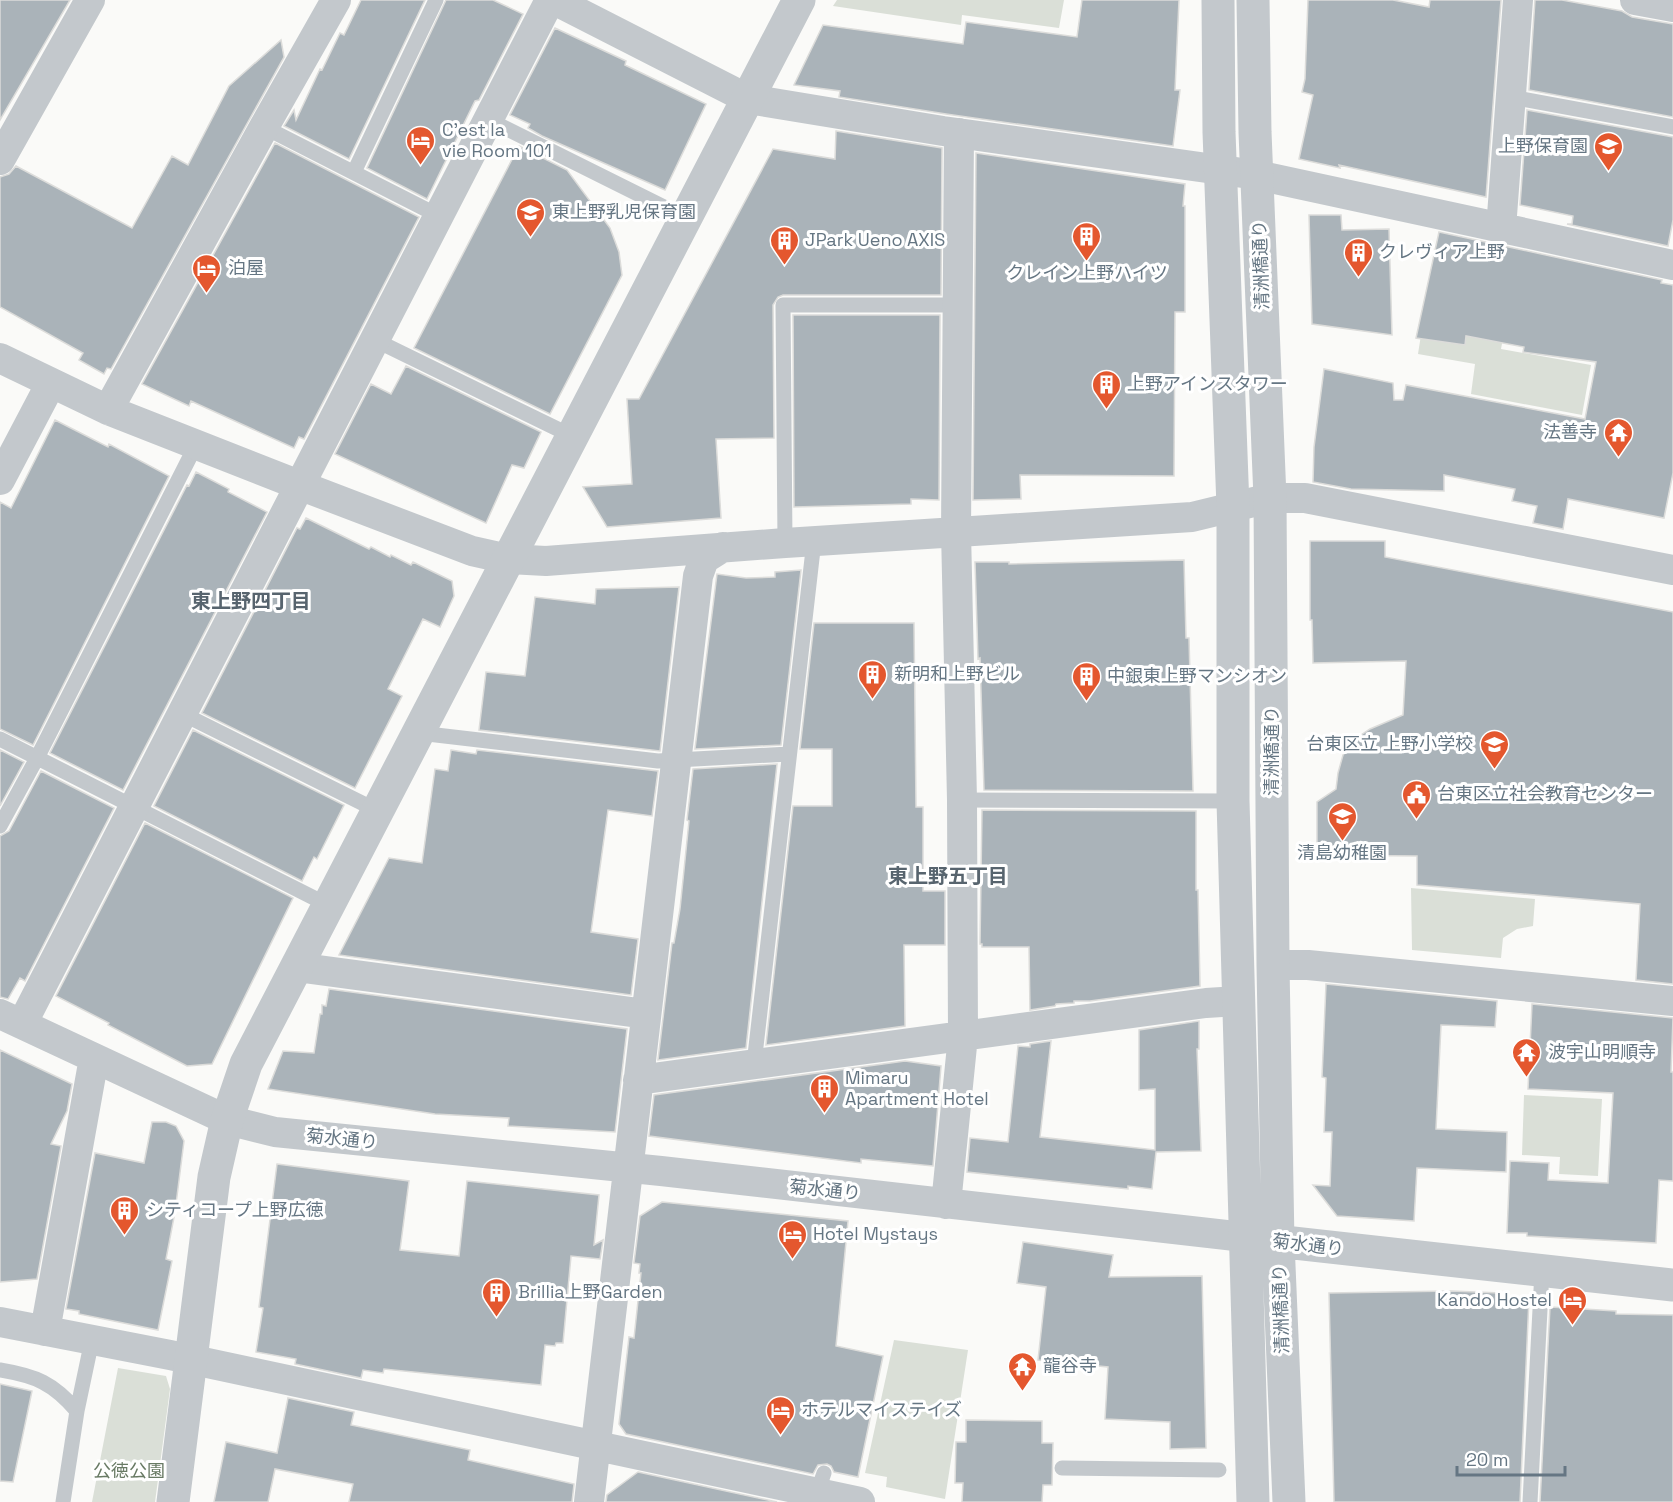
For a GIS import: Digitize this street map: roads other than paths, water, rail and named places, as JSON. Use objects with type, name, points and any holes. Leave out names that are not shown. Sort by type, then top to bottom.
[{"type":"street","points":[[0,160],[90,0]]},
{"type":"street","points":[[108,410],[336,0]]},
{"type":"street","points":[[11,1019],[135,808],[299,485],[552,0],[748,99],[959,133],[1257,175],[1673,265]]},
{"type":"street","points":[[173,1502],[214,1177],[227,1120],[246,1064],[799,0]]},
{"type":"street","name":"清洲橋通り","points":[[1218,0],[1219,132],[1233,507],[1233,801],[1252,1502]]},
{"type":"street","name":"清洲橋通り","points":[[1253,0],[1257,175],[1270,498],[1273,965],[1278,1242],[1289,1502]]},
{"type":"street","points":[[1501,229],[1518,0]]},
{"type":"street","points":[[1635,0],[1670,5]]},
{"type":"street","points":[[946,1204],[963,1036],[962,800],[956,531],[959,133]]},
{"type":"street","points":[[0,358],[108,410],[196,445],[472,551],[508,559],[546,561],[956,531],[1192,517],[1270,498],[1305,498],[1673,570]]},
{"type":"street","points":[[0,480],[51,383]]},
{"type":"street","points":[[589,1502],[699,567],[710,553],[723,547]]},
{"type":"street","points":[[1273,965],[1308,965],[1673,1001]]},
{"type":"street","points":[[296,967],[646,1014]]},
{"type":"street","points":[[638,1080],[1206,1003],[1238,1001]]},
{"type":"street","name":"菊水通り","points":[[11,1019],[227,1120],[275,1132],[628,1168],[1673,1285]]},
{"type":"street","points":[[45,1331],[94,1058]]},
{"type":"street","points":[[0,1322],[191,1359],[595,1446],[821,1483],[855,1501]]},
{"type":"lane","points":[[354,172],[436,0]]},
{"type":"lane","points":[[1511,97],[1673,127]]},
{"type":"lane","points":[[489,120],[686,218]]},
{"type":"lane","points":[[264,127],[440,216]]},
{"type":"lane","points":[[754,1064],[789,754],[800,542],[783,305],[957,304]]},
{"type":"lane","points":[[375,340],[572,436]]},
{"type":"lane","points":[[0,826],[196,445]]},
{"type":"lane","points":[[183,714],[378,811]]},
{"type":"lane","points":[[418,733],[658,761],[789,754]]},
{"type":"lane","points":[[0,739],[328,905]]},
{"type":"lane","points":[[962,800],[1233,801]]},
{"type":"lane","points":[[1530,1502],[1542,1271]]},
{"type":"lane","points":[[63,1502],[77,1411],[92,1340]]},
{"type":"lane","points":[[0,1370],[44,1381],[77,1411]]},
{"type":"lane","points":[[1062,1468],[1219,1470]]},
{"type":"place","name":"C’est la vie Room 101","points":[[421,166]]},
{"type":"place","name":"上野保育園","points":[[1609,172]]},
{"type":"place","name":"東上野乳児保育園","points":[[531,238]]},
{"type":"place","name":"クレイン上野ハイツ","points":[[1087,262]]},
{"type":"place","name":"JPark Ueno AXIS","points":[[784,266]]},
{"type":"place","name":"クレヴィア上野","points":[[1358,278]]},
{"type":"place","name":"泊屋","points":[[207,294]]},
{"type":"place","name":"上野アインスタワー","points":[[1106,410]]},
{"type":"place","name":"法善寺","points":[[1618,458]]},
{"type":"place","name":"新明和上野ビル","points":[[873,700]]},
{"type":"place","name":"中銀東上野マンシオン","points":[[1086,702]]},
{"type":"place","name":"台東区立 上野小学校","points":[[1494,770]]},
{"type":"place","name":"台東区立社会教育センター","points":[[1416,820]]},
{"type":"place","name":"清島幼稚園","points":[[1342,842]]},
{"type":"place","name":"波宇山明順寺","points":[[1527,1078]]},
{"type":"place","name":"Mimaru Apartment Hotel","points":[[824,1114]]},
{"type":"place","name":"シティコープ上野広徳","points":[[125,1236]]},
{"type":"place","name":"Hotel Mystays","points":[[792,1260]]},
{"type":"place","name":"Brillia上野Garden","points":[[497,1318]]},
{"type":"place","name":"Kando Hostel","points":[[1573,1326]]},
{"type":"place","name":"龍谷寺","points":[[1022,1392]]},
{"type":"place","name":"ホテルマイステイズ","points":[[780,1436]]},
{"type":"district","name":"東上野四丁目","points":[[251,601]]},
{"type":"district","name":"東上野五丁目","points":[[948,876]]},
{"type":"park label","name":"公徳公園","points":[[129,1471]]}]
